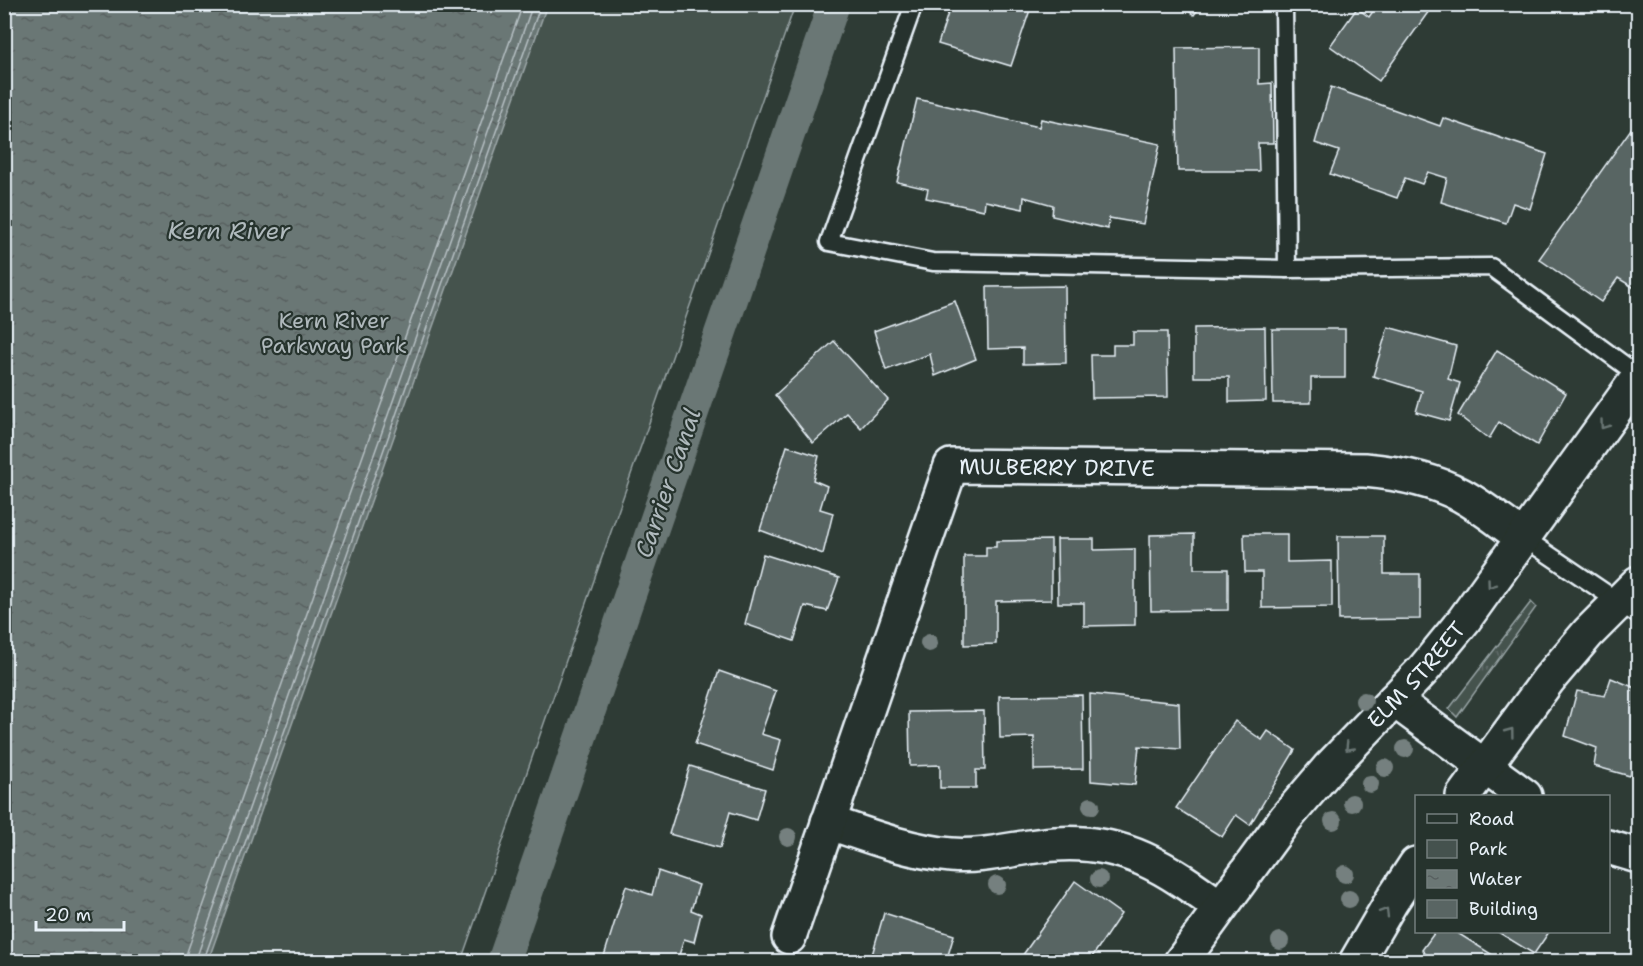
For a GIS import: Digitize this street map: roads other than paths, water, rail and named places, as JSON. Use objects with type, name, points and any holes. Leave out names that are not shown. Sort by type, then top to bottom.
[{"type":"street","name":"ELM STREET","points":[[1181,962],[1286,818],[1328,769],[1423,670],[1464,620],[1638,376]]},
{"type":"street","name":"MULBERRY DRIVE","points":[[789,937],[951,466],[1390,472],[1429,481],[1462,495],[1524,538]]},
{"type":"street","points":[[1464,795],[1548,680],[1588,633],[1632,600]]},
{"type":"street","points":[[1394,700],[1524,795]]},
{"type":"street","points":[[828,822],[911,850],[953,855],[999,854],[1053,844],[1089,844],[1121,850],[1152,862],[1180,878],[1220,907]]},
{"type":"street","points":[[1610,848],[1638,856]]},
{"type":"street","points":[[1356,962],[1415,866]]},
{"type":"lane","points":[[914,4],[829,242],[933,261],[1287,269],[1491,267],[1638,376]]},
{"type":"lane","points":[[1284,4],[1287,269]]},
{"type":"lane","points":[[1524,538],[1632,600]]},
{"type":"water","name":"Kern River","points":[[5,4],[547,5],[208,961],[5,961]]},
{"type":"waterway","name":"Carrier Canal","points":[[503,962],[834,4]]},
{"type":"park label","name":"Kern River Parkway Park","points":[[334,332]]}]
